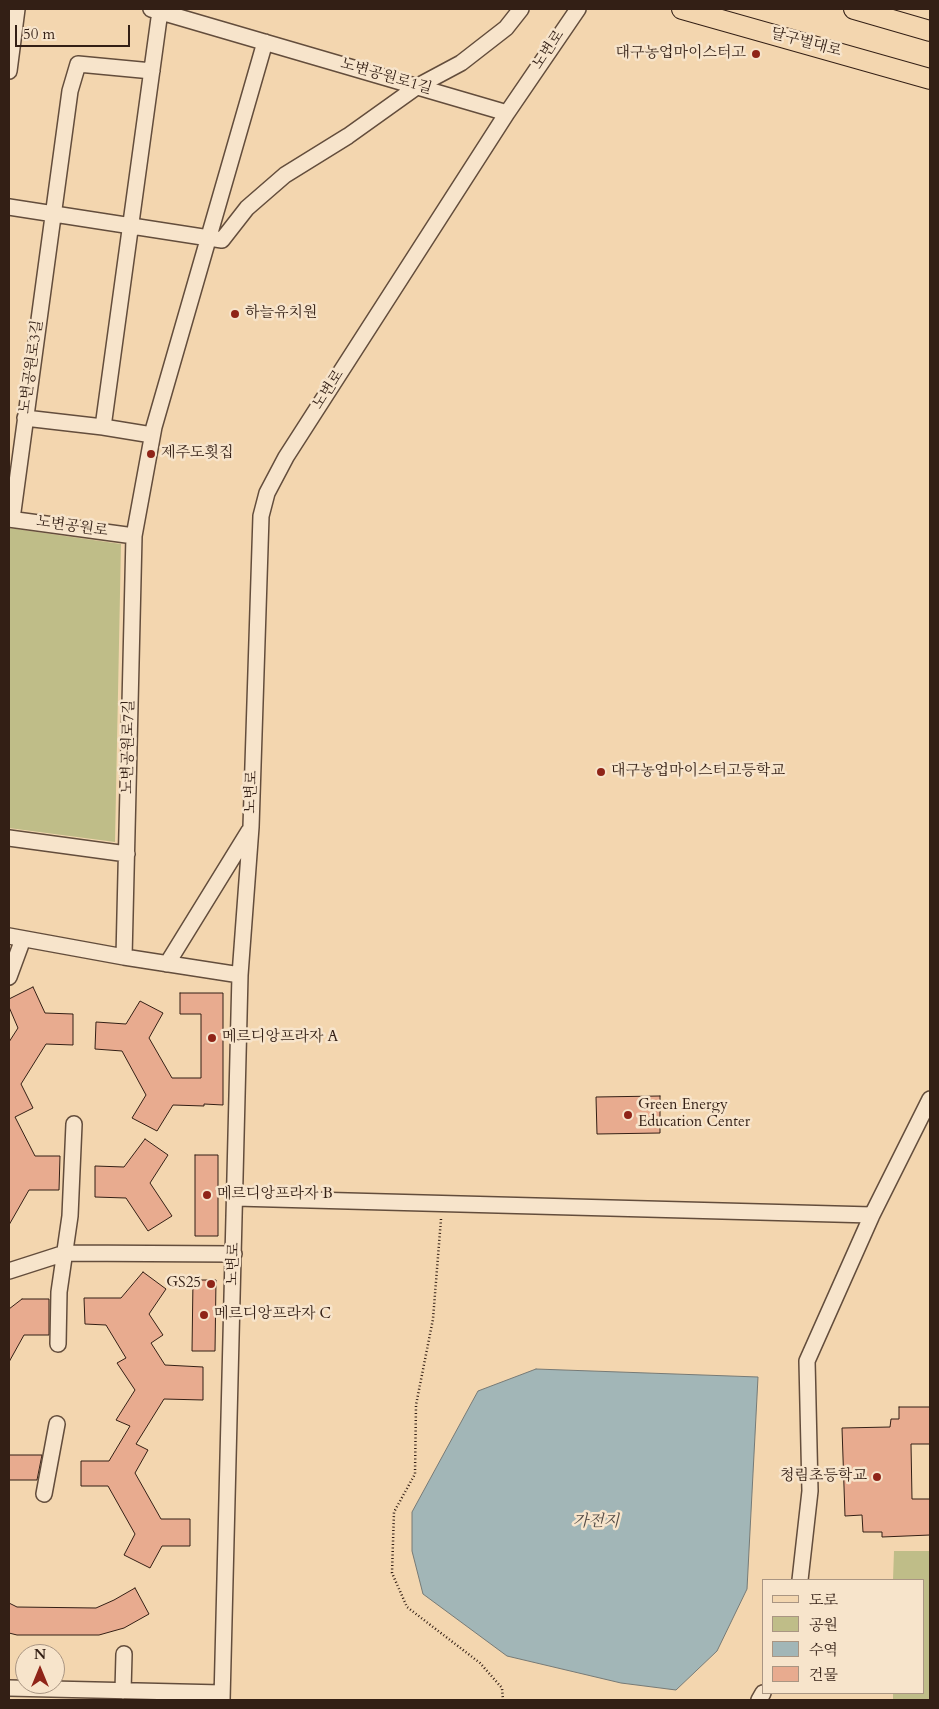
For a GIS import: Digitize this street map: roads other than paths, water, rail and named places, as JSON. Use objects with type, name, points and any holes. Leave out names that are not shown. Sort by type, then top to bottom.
[{"type":"main road","name":"달구벌대로","points":[[682,9],[930,79]]},
{"type":"main road","points":[[857,9],[930,30]]},
{"type":"street","points":[[9,71],[17,9]]},
{"type":"street","points":[[9,207],[222,240],[247,208],[285,175],[348,136],[418,86],[462,63],[506,28],[521,9]]},
{"type":"street","name":"노변로","points":[[222,1697],[236,1198],[240,975],[251,827],[261,516],[267,493],[286,458],[507,113],[578,9]]},
{"type":"street","name":"노변공원로1길","points":[[130,226],[152,71],[156,10],[507,113]]},
{"type":"street","points":[[134,536],[152,435],[265,42]]},
{"type":"street","name":"노변공원로3길","points":[[10,519],[26,418],[70,91],[78,64],[152,71]]},
{"type":"street","points":[[103,426],[130,226]]},
{"type":"street","points":[[26,418],[103,426],[152,435]]},
{"type":"street","name":"노변공원로","points":[[10,519],[134,536]]},
{"type":"street","name":"노변공원로7길","points":[[124,957],[134,536]]},
{"type":"street","name":"노변로","points":[[167,964],[251,827]]},
{"type":"street","points":[[9,838],[126,854]]},
{"type":"street","points":[[9,977],[16,937],[124,957],[240,975]]},
{"type":"street","points":[[800,1579],[810,1492],[807,1362],[872,1215],[930,1099]]},
{"type":"street","points":[[58,1344],[59,1292],[70,1216],[74,1124]]},
{"type":"street","points":[[236,1198],[442,1202],[872,1215]]},
{"type":"street","points":[[9,1270],[65,1253],[234,1254]]},
{"type":"street","points":[[44,1494],[57,1424]]},
{"type":"street","points":[[123,1691],[124,1654]]},
{"type":"street","points":[[9,1688],[123,1691],[222,1697]]},
{"type":"water","name":"가전지","points":[[536,1369],[758,1377],[747,1589],[717,1651],[676,1690],[621,1683],[507,1656],[423,1594],[412,1551],[412,1512],[478,1391]]},
{"type":"place","name":"대구농업마이스터고","points":[[756,54]]},
{"type":"place","name":"하늘유치원","points":[[235,314]]},
{"type":"place","name":"제주도횟집","points":[[151,454]]},
{"type":"place","name":"대구농업마이스터고등학교","points":[[601,772]]},
{"type":"place","name":"메르디앙프라자 A","points":[[212,1038]]},
{"type":"place","name":"Green Energy Education Center","points":[[628,1115]]},
{"type":"place","name":"메르디앙프라자 B","points":[[207,1195]]},
{"type":"place","name":"GS25","points":[[211,1284]]},
{"type":"place","name":"메르디앙프라자 C","points":[[204,1315]]},
{"type":"place","name":"청림초등학교","points":[[877,1477]]}]
